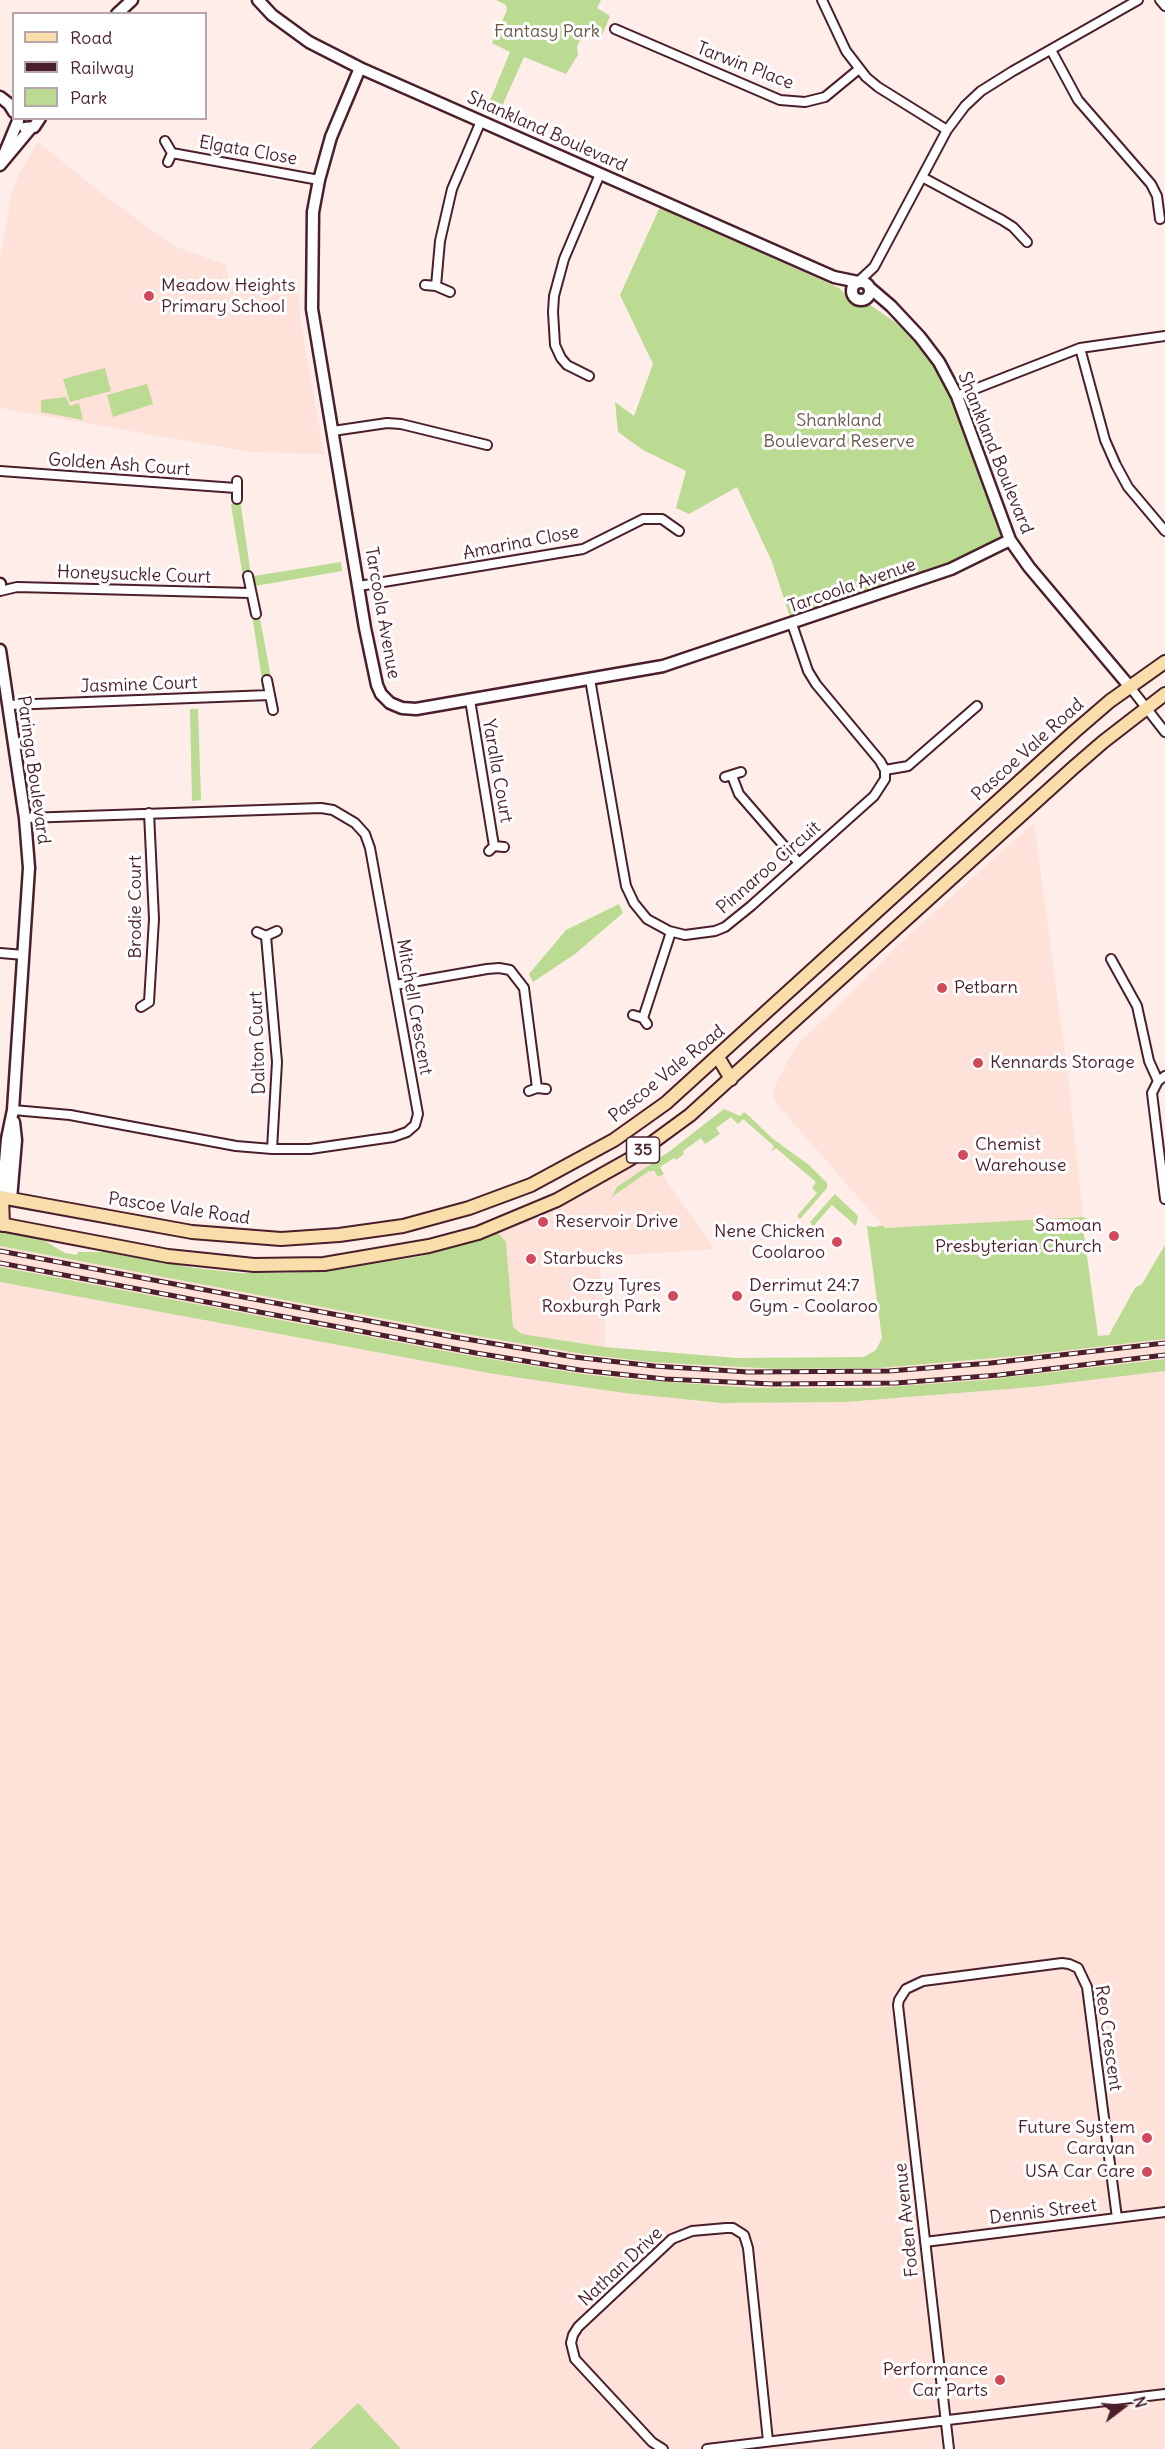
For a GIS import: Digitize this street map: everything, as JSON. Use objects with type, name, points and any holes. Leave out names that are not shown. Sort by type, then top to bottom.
[{"type":"main road","name":"Pascoe Vale Road","points":[[4,1197],[192,1232],[256,1238],[339,1235],[403,1226],[479,1205],[558,1172],[631,1129],[666,1102],[1059,745],[1130,687],[1165,662]]},
{"type":"main road","name":"35","points":[[2,1225],[168,1256],[242,1264],[324,1264],[400,1252],[478,1233],[557,1200],[599,1178],[656,1141],[735,1075],[1073,768],[1165,694]]},
{"type":"main road","points":[[718,1057],[735,1075]]},
{"type":"main road","points":[[2,1225],[4,1197]]},
{"type":"street","points":[[119,12],[132,0]]},
{"type":"street","name":"Shankland Boulevard","points":[[258,0],[272,15],[309,42],[360,68],[834,277],[859,282]]},
{"type":"street","points":[[822,0],[846,51],[859,69],[878,87],[947,130]]},
{"type":"street","points":[[874,267],[869,296],[865,300],[856,299],[852,293],[854,285],[874,267],[947,130],[965,106],[981,91],[1138,0]]},
{"type":"street","points":[[1160,0],[1165,6]]},
{"type":"street","name":"Tarwin Place","points":[[615,29],[780,100],[805,102],[825,97],[859,69]]},
{"type":"street","points":[[1052,50],[1078,100],[1151,184],[1157,196],[1160,219]]},
{"type":"street","name":"Tarcoola Avenue","points":[[360,68],[331,137],[319,180],[313,212],[312,309],[360,586],[365,628],[377,685],[381,694],[390,703],[402,708],[416,709],[663,666],[951,569],[1010,540]]},
{"type":"street","points":[[0,165],[12,110]]},
{"type":"street","points":[[18,120],[22,127],[30,129]]},
{"type":"street","points":[[0,165],[30,129],[38,125],[39,120]]},
{"type":"street","points":[[436,286],[440,242],[453,189],[481,121]]},
{"type":"street","name":"Elgata Close","points":[[165,141],[172,153],[319,180]]},
{"type":"street","name":"Elgata Close","points":[[168,162],[172,153]]},
{"type":"street","points":[[589,376],[567,365],[555,345],[554,296],[564,259],[600,174]]},
{"type":"street","points":[[922,177],[1002,220],[1013,227],[1027,242]]},
{"type":"street","name":"Shankland Boulevard","points":[[834,277],[852,293]]},
{"type":"street","points":[[859,282],[866,282],[870,288]]},
{"type":"street","points":[[425,285],[436,286],[450,292]]},
{"type":"street","name":"Shankland Boulevard","points":[[870,288],[920,337],[939,362],[957,396],[998,513],[1010,540],[1029,567],[1130,687]]},
{"type":"street","name":"Shankland Boulevard","points":[[865,300],[898,314]]},
{"type":"street","points":[[957,396],[1080,348],[1165,336]]},
{"type":"street","points":[[1080,348],[1105,440],[1116,465],[1128,487],[1165,531]]},
{"type":"street","points":[[333,431],[387,423],[401,424],[489,446]]},
{"type":"street","name":"Golden Ash Court","points":[[0,471],[237,484],[237,500]]},
{"type":"street","name":"Amarina Close","points":[[360,586],[583,549],[643,519],[662,519],[680,532]]},
{"type":"street","points":[[249,576],[250,593],[256,614]]},
{"type":"street","name":"Honeysuckle Court","points":[[0,583],[17,587],[250,593]]},
{"type":"street","name":"Honeysuckle Court","points":[[0,591],[17,587]]},
{"type":"street","points":[[792,624],[805,663],[816,684],[873,752],[885,771],[908,766],[976,702],[986,708]]},
{"type":"street","name":"Paringa Boulevard","points":[[0,650],[25,818],[29,868],[13,1110],[2,1170],[4,1197]]},
{"type":"street","name":"Pinnaroo Circuit","points":[[590,679],[626,886],[634,903],[647,919],[671,932],[685,935],[701,934],[725,927],[874,796],[885,779],[885,771]]},
{"type":"street","points":[[267,680],[273,710]]},
{"type":"street","points":[[1130,687],[1165,732]]},
{"type":"street","name":"Jasmine Court","points":[[8,705],[270,695]]},
{"type":"street","name":"Yaralla Court","points":[[470,700],[492,848],[504,847]]},
{"type":"street","points":[[741,772],[729,776],[739,794],[798,862]]},
{"type":"street","name":"Mitchell Crescent","points":[[13,1110],[70,1115],[236,1146],[272,1149],[310,1149],[393,1137],[407,1132],[415,1125],[418,1114],[370,848],[365,834],[345,816],[321,808],[25,818]]},
{"type":"street","name":"Brodie Court","points":[[141,1007],[153,1003],[154,919],[149,813]]},
{"type":"street","points":[[257,932],[266,936],[277,931]]},
{"type":"street","points":[[633,1015],[645,1021],[671,932]]},
{"type":"street","name":"Dalton Court","points":[[266,936],[277,1062],[272,1149]]},
{"type":"street","points":[[0,954],[24,955]]},
{"type":"street","points":[[1111,959],[1137,1006],[1149,1061],[1162,1078],[1152,1093],[1152,1101],[1165,1199]]},
{"type":"street","points":[[395,985],[487,969],[510,970],[524,988],[537,1089]]},
{"type":"street","name":"Paringa Boulevard","points":[[4,1197],[16,1140],[13,1110]]},
{"type":"street","name":"Reo Crescent","points":[[906,1989],[923,1981],[1062,1963],[1078,1968],[1087,1987],[1117,2218]]},
{"type":"street","name":"Foden Avenue","points":[[906,1989],[898,2005],[949,2449]]},
{"type":"street","name":"Dennis Street","points":[[925,2242],[1165,2212]]},
{"type":"street","name":"Nathan Drive","points":[[663,2449],[652,2442],[575,2359],[571,2343],[573,2335],[578,2327],[672,2239],[692,2231],[726,2228],[733,2228],[744,2235],[748,2247],[768,2441]]},
{"type":"street","points":[[707,2449],[1165,2394]]},
{"type":"shaded area","name":"Meadow Heights Primary School","points":[[38,142],[109,199],[174,246],[226,265],[229,281],[257,286],[298,281],[300,318],[324,454],[251,452],[0,408],[0,261],[12,192],[21,170]]},
{"type":"shaded area","points":[[1034,823],[1068,1078],[1083,1217],[885,1228],[777,1104],[773,1095],[776,1084],[792,1053],[803,1038],[838,1007],[897,946]]},
{"type":"shaded area","points":[[638,1153],[656,1177],[662,1174],[714,1249],[599,1257],[605,1330],[604,1347],[522,1334],[513,1327],[506,1242],[492,1227]]},
{"type":"shaded area","points":[[0,1246],[459,1333],[583,1354],[650,1362],[778,1369],[879,1368],[1028,1355],[1165,1339],[1165,1359],[983,1380],[871,1388],[756,1388],[639,1380],[582,1374],[466,1355],[0,1267]]},
{"type":"shaded area","points":[[0,1282],[494,1374],[624,1393],[722,1403],[846,1402],[1033,1387],[1165,1371],[1165,2449],[0,2449]]},
{"type":"green space","name":"Fantasy Park","points":[[496,0],[601,0],[597,8],[610,16],[602,35],[592,30],[583,33],[577,47],[578,55],[566,74],[524,57],[499,113],[487,108],[510,52],[492,43],[507,10],[506,5]]},
{"type":"green space","name":"Shankland Boulevard Reserve","points":[[660,207],[839,288],[853,303],[870,305],[895,322],[917,342],[934,365],[947,389],[1000,529],[1000,536],[996,542],[950,565],[791,620],[772,562],[737,487],[689,514],[676,508],[686,471],[643,450],[618,432],[615,402],[634,416],[653,364],[620,295]]},
{"type":"green space","points":[[105,368],[111,391],[70,402],[63,379]]},
{"type":"green space","points":[[147,384],[153,404],[113,417],[107,395]]},
{"type":"green space","points":[[66,397],[70,406],[79,403],[83,420],[41,412],[41,400]]},
{"type":"green space","points":[[240,499],[251,576],[243,577],[231,505]]},
{"type":"green space","points":[[341,562],[342,571],[255,586],[249,581],[254,576]]},
{"type":"green space","points":[[259,614],[271,677],[262,679],[252,615]]},
{"type":"green space","points":[[190,709],[198,709],[201,800],[192,801]]},
{"type":"green space","points":[[619,904],[623,913],[575,954],[533,982],[529,974],[566,930]]},
{"type":"green space","points":[[724,1109],[740,1116],[744,1112],[773,1139],[809,1165],[827,1183],[827,1188],[800,1219],[797,1216],[817,1193],[812,1188],[816,1182],[776,1148],[771,1152],[774,1146],[743,1119],[738,1124],[731,1117],[716,1128],[720,1134],[705,1144],[701,1138],[683,1151],[684,1154],[676,1160],[674,1158],[660,1167],[664,1174],[658,1177],[654,1171],[649,1171],[613,1196],[609,1202],[617,1187],[670,1151]]},
{"type":"green space","points":[[835,1194],[858,1216],[856,1226],[832,1205],[809,1231],[807,1230],[812,1224],[810,1222]]},
{"type":"green space","points":[[1083,1217],[1087,1219],[1082,1220],[1098,1336],[1109,1335],[1135,1288],[1142,1284],[1165,1245],[1165,1339],[1028,1355],[879,1368],[778,1369],[650,1362],[583,1354],[459,1333],[0,1246],[0,1232],[43,1240],[65,1253],[77,1255],[78,1252],[104,1252],[194,1268],[240,1273],[287,1273],[336,1270],[422,1256],[498,1233],[506,1242],[513,1327],[522,1334],[604,1347],[737,1358],[864,1357],[876,1350],[882,1338],[867,1226],[882,1225],[885,1228]]},
{"type":"green space","points":[[0,1267],[466,1355],[582,1374],[639,1380],[756,1388],[871,1388],[983,1380],[1165,1359],[1165,1371],[1033,1387],[846,1402],[722,1403],[624,1393],[494,1374],[0,1282]]},
{"type":"green space","points":[[358,2403],[401,2449],[310,2449]]},
{"type":"railway","points":[[0,1251],[454,1337],[574,1357],[654,1366],[748,1372],[889,1371],[991,1363],[1165,1343]]},
{"type":"railway","points":[[0,1263],[476,1353],[580,1370],[665,1379],[773,1384],[896,1383],[999,1375],[1165,1355]]},
{"type":"place","name":"Meadow Heights Primary School","points":[[149,296]]},
{"type":"place","name":"Petbarn","points":[[942,988]]},
{"type":"place","name":"Kennards Storage","points":[[978,1063]]},
{"type":"place","name":"Chemist Warehouse","points":[[963,1155]]},
{"type":"place","name":"Reservoir Drive","points":[[543,1222]]},
{"type":"place","name":"Samoan Presbyterian Church","points":[[1114,1236]]},
{"type":"place","name":"Nene Chicken Coolaroo","points":[[837,1242]]},
{"type":"place","name":"Starbucks","points":[[531,1259]]},
{"type":"place","name":"Ozzy Tyres Roxburgh Park","points":[[673,1296]]},
{"type":"place","name":"Derrimut 24:7 Gym - Coolaroo","points":[[737,1296]]},
{"type":"place","name":"Future System Caravan","points":[[1147,2138]]},
{"type":"place","name":"USA Car Care","points":[[1147,2172]]},
{"type":"place","name":"Performance Car Parts","points":[[1000,2380]]}]
